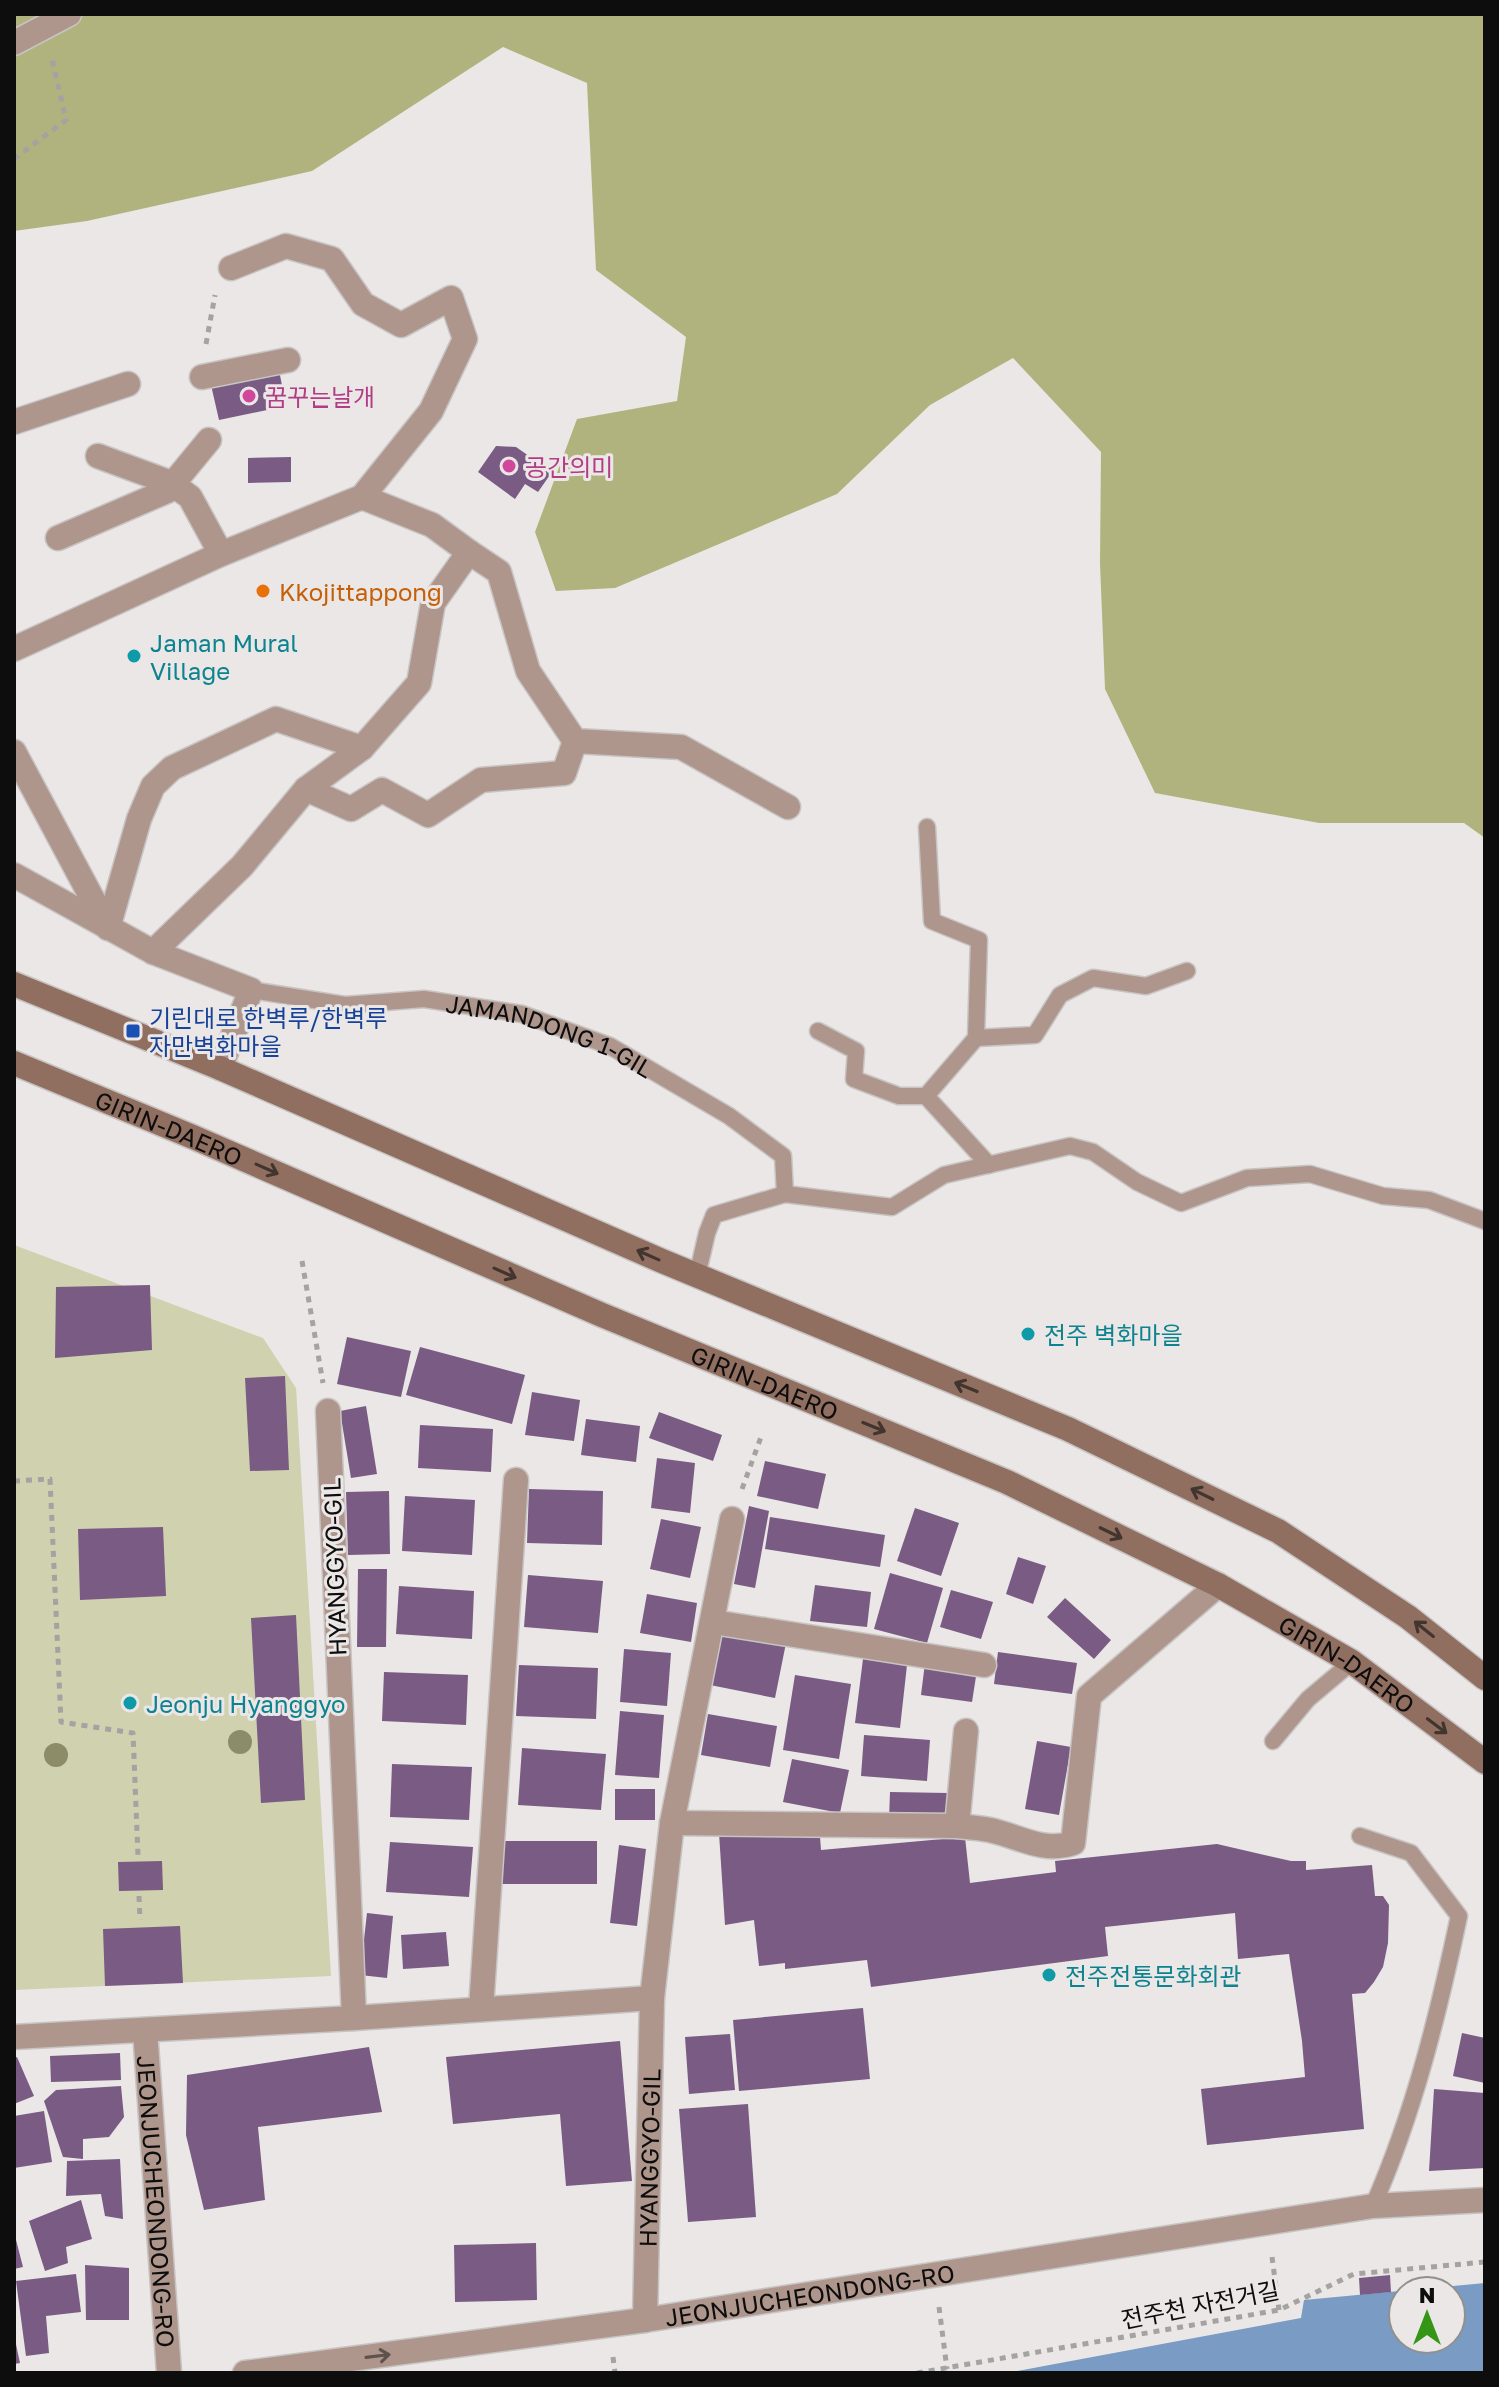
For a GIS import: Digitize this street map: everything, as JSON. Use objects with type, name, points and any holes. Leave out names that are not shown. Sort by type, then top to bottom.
[{"type":"street","points":[[14,43],[69,14]]},
{"type":"street","points":[[14,649],[221,554],[362,497],[431,411],[465,339],[451,298],[401,325],[363,304],[332,259],[286,246],[231,268]]},
{"type":"street","points":[[202,377],[288,360]]},
{"type":"street","points":[[14,422],[128,384]]},
{"type":"street","points":[[58,538],[167,491],[209,440]]},
{"type":"street","points":[[98,456],[171,483],[190,497],[221,554]]},
{"type":"street","points":[[362,497],[432,525],[499,572],[528,671],[575,741]]},
{"type":"street","points":[[153,952],[242,866],[306,789],[362,748],[419,683],[433,603],[469,552]]},
{"type":"street","points":[[108,928],[139,819],[153,786],[172,768],[276,719],[362,748]]},
{"type":"street","points":[[306,789],[351,809],[382,790],[428,815],[481,780],[564,773],[575,741]]},
{"type":"street","points":[[575,741],[681,747],[788,807]]},
{"type":"street","points":[[14,752],[108,928]]},
{"type":"street","name":"JAMANDONG 1-GIL","points":[[14,875],[153,952],[251,990]]},
{"type":"street","points":[[14,984],[220,1068],[697,1276],[1068,1429],[1278,1531],[1408,1617],[1485,1678]]},
{"type":"street","points":[[220,1068],[251,990]]},
{"type":"street","name":"GIRIN-DAERO","points":[[14,1063],[193,1137],[602,1315],[1007,1482],[1218,1585],[1352,1662],[1485,1762]]},
{"type":"street","name":"HYANGGYO-GIL","points":[[328,1411],[354,2018]]},
{"type":"street","points":[[481,2009],[516,1480]]},
{"type":"street","name":"HYANGGYO-GIL","points":[[645,2320],[652,1998],[672,1823],[732,1519]]},
{"type":"street","points":[[672,1823],[957,1826],[990,1830],[1046,1847],[1073,1843],[1089,1696],[1218,1585]]},
{"type":"street","points":[[713,1622],[984,1665]]},
{"type":"street","points":[[957,1826],[966,1731]]},
{"type":"street","points":[[14,2037],[652,1998]]},
{"type":"street","name":"JEONJUCHEONDONG-RO","points":[[145,2030],[169,2373]]},
{"type":"street","name":"JEONJUCHEONDONG-RO","points":[[245,2373],[645,2320],[1373,2206],[1485,2200]]},
{"type":"lane","points":[[926,1096],[976,1038],[979,940],[932,921],[927,827]]},
{"type":"lane","points":[[976,1038],[1035,1035],[1060,995],[1093,978],[1146,986],[1187,971]]},
{"type":"lane","name":"JAMANDONG 1-GIL","points":[[251,990],[345,1005],[424,999],[522,1014],[610,1046],[729,1116],[783,1156],[785,1194]]},
{"type":"lane","points":[[818,1031],[856,1051],[854,1079],[899,1096],[926,1096],[989,1165]]},
{"type":"lane","points":[[697,1276],[714,1215],[785,1194],[892,1207],[944,1175],[1070,1146],[1093,1152],[1137,1182],[1181,1203],[1247,1178],[1310,1174],[1383,1196],[1429,1200],[1485,1221]]},
{"type":"lane","points":[[1273,1741],[1308,1699],[1352,1662]]},
{"type":"lane","points":[[1360,1836],[1411,1853],[1459,1916],[1438,2018],[1405,2124],[1373,2206]]},
{"type":"path","points":[[14,159],[66,120],[45,26]]},
{"type":"path","points":[[202,377],[212,299],[231,268]]},
{"type":"path","points":[[302,1261],[328,1411]]},
{"type":"path","points":[[732,1519],[761,1437]]},
{"type":"path","points":[[14,1481],[50,1479],[61,1722],[133,1733],[138,1856]]},
{"type":"path","points":[[139,1896],[140,1920]]},
{"type":"path","points":[[1272,2257],[1279,2310]]},
{"type":"path","name":"전주천 자전거길","points":[[917,2373],[1279,2310],[1354,2274],[1485,2262]]},
{"type":"path","points":[[939,2302],[947,2369]]},
{"type":"green space","points":[[14,14],[1485,14],[1485,838],[1464,823],[1319,823],[1155,793],[1105,689],[1100,563],[1101,452],[1013,358],[930,405],[837,494],[615,588],[556,591],[535,532],[577,419],[677,401],[686,337],[596,270],[587,83],[503,47],[312,171],[87,221],[14,231]]},
{"type":"green space","points":[[14,1245],[263,1338],[296,1388],[331,1976],[14,1990]]},
{"type":"water","points":[[1485,2283],[1485,2373],[1007,2373],[1301,2318],[1304,2300],[1387,2292],[1387,2355],[1467,2355],[1467,2285]]},
{"type":"building","points":[[279,370],[286,406],[219,420],[211,385]]},
{"type":"building","points":[[496,446],[516,447],[552,472],[538,492],[525,484],[515,499],[478,472]]},
{"type":"building","points":[[291,457],[291,482],[248,483],[248,458]]},
{"type":"building","points":[[150,1285],[152,1350],[55,1358],[56,1287]]},
{"type":"building","points":[[347,1337],[411,1351],[401,1397],[337,1384]]},
{"type":"building","points":[[420,1347],[525,1375],[512,1424],[406,1395]]},
{"type":"building","points":[[285,1376],[289,1470],[250,1471],[245,1378]]},
{"type":"building","points":[[532,1392],[580,1400],[574,1441],[525,1435]]},
{"type":"building","points":[[366,1406],[377,1474],[351,1478],[340,1411]]},
{"type":"building","points":[[659,1412],[722,1435],[713,1461],[649,1438]]},
{"type":"building","points":[[586,1419],[640,1426],[636,1462],[581,1455]]},
{"type":"building","points":[[420,1425],[493,1429],[491,1472],[418,1468]]},
{"type":"building","points":[[657,1458],[695,1463],[690,1513],[651,1508]]},
{"type":"building","points":[[765,1461],[826,1474],[818,1509],[757,1496]]},
{"type":"building","points":[[529,1489],[603,1491],[602,1545],[527,1543]]},
{"type":"building","points":[[389,1491],[390,1554],[348,1555],[346,1492]]},
{"type":"building","points":[[405,1496],[475,1500],[472,1555],[402,1551]]},
{"type":"building","points":[[749,1506],[769,1511],[755,1588],[734,1584]]},
{"type":"building","points":[[915,1508],[959,1523],[941,1576],[897,1561]]},
{"type":"building","points":[[770,1517],[885,1535],[880,1567],[765,1549]]},
{"type":"building","points":[[661,1519],[701,1527],[690,1578],[650,1569]]},
{"type":"building","points":[[163,1527],[166,1596],[80,1600],[78,1529]]},
{"type":"building","points":[[1018,1557],[1046,1566],[1033,1604],[1006,1594]]},
{"type":"building","points":[[358,1569],[387,1569],[386,1647],[357,1647]]},
{"type":"building","points":[[890,1573],[943,1588],[927,1643],[874,1629]]},
{"type":"building","points":[[528,1575],[603,1581],[598,1633],[524,1627]]},
{"type":"building","points":[[815,1585],[871,1592],[867,1627],[810,1621]]},
{"type":"building","points":[[399,1586],[474,1591],[472,1639],[396,1634]]},
{"type":"building","points":[[951,1590],[993,1602],[981,1639],[940,1627]]},
{"type":"building","points":[[647,1594],[697,1603],[691,1642],[640,1633]]},
{"type":"building","points":[[1065,1598],[1111,1640],[1094,1659],[1047,1617]]},
{"type":"building","points":[[296,1615],[305,1800],[261,1803],[251,1618]]},
{"type":"building","points":[[721,1631],[786,1643],[775,1698],[710,1685]]},
{"type":"building","points":[[624,1649],[671,1653],[667,1706],[620,1702]]},
{"type":"building","points":[[864,1651],[908,1656],[900,1728],[855,1723]]},
{"type":"building","points":[[998,1652],[1077,1663],[1072,1694],[994,1684]]},
{"type":"building","points":[[925,1663],[977,1670],[972,1702],[921,1695]]},
{"type":"building","points":[[519,1665],[598,1668],[596,1719],[516,1716]]},
{"type":"building","points":[[384,1672],[468,1675],[466,1725],[382,1721]]},
{"type":"building","points":[[795,1675],[851,1684],[839,1759],[783,1750]]},
{"type":"building","points":[[620,1711],[664,1715],[659,1778],[615,1775]]},
{"type":"building","points":[[708,1714],[777,1726],[770,1767],[701,1755]]},
{"type":"building","points":[[864,1735],[930,1740],[927,1781],[861,1776]]},
{"type":"building","points":[[1037,1741],[1071,1747],[1059,1815],[1025,1809]]},
{"type":"building","points":[[522,1748],[606,1754],[601,1810],[518,1805]]},
{"type":"building","points":[[792,1759],[849,1770],[840,1813],[783,1802]]},
{"type":"building","points":[[392,1764],[472,1767],[469,1820],[390,1817]]},
{"type":"building","points":[[615,1789],[655,1789],[655,1820],[615,1820]]},
{"type":"building","points":[[890,1792],[948,1793],[948,1820],[889,1819]]},
{"type":"building","points":[[719,1833],[820,1837],[821,1850],[965,1837],[970,1883],[1056,1872],[1055,1861],[1217,1844],[1291,1861],[1306,1861],[1306,1870],[1372,1865],[1375,1896],[1383,1896],[1389,1905],[1388,1943],[1383,1967],[1374,1982],[1365,1993],[1352,1994],[1364,2129],[1207,2145],[1201,2089],[1305,2077],[1289,1954],[1238,1959],[1235,1913],[1105,1927],[1108,1956],[871,1987],[867,1960],[785,1969],[785,1963],[759,1966],[754,1920],[725,1925]]},
{"type":"building","points":[[498,1841],[597,1841],[597,1884],[498,1884]]},
{"type":"building","points":[[390,1842],[473,1847],[469,1897],[386,1892]]},
{"type":"building","points":[[619,1845],[646,1849],[637,1926],[610,1923]]},
{"type":"building","points":[[162,1861],[163,1890],[119,1891],[118,1862]]},
{"type":"building","points":[[367,1913],[393,1916],[387,1978],[360,1975]]},
{"type":"building","points":[[180,1926],[183,1983],[105,1986],[103,1929]]},
{"type":"building","points":[[446,1932],[449,1966],[403,1969],[401,1935]]},
{"type":"building","points":[[863,2008],[870,2079],[739,2091],[733,2020]]},
{"type":"building","points":[[1462,2033],[1485,2038],[1485,2083],[1453,2076]]},
{"type":"building","points":[[730,2034],[735,2090],[689,2094],[685,2037]]},
{"type":"building","points":[[620,2041],[632,2181],[566,2186],[560,2114],[453,2124],[446,2057]]},
{"type":"building","points":[[369,2047],[382,2112],[258,2127],[265,2200],[204,2210],[186,2135],[187,2075]]},
{"type":"building","points":[[120,2053],[121,2080],[51,2082],[50,2056]]},
{"type":"building","points":[[17,2057],[34,2096],[14,2104],[14,2058]]},
{"type":"building","points":[[121,2086],[124,2117],[109,2137],[83,2139],[83,2159],[63,2157],[44,2101],[56,2090]]},
{"type":"building","points":[[1434,2089],[1485,2093],[1485,2168],[1429,2171]]},
{"type":"building","points":[[748,2104],[756,2217],[688,2222],[679,2109]]},
{"type":"building","points":[[44,2111],[52,2162],[14,2168],[14,2116]]},
{"type":"building","points":[[120,2159],[123,2219],[105,2216],[101,2194],[66,2196],[67,2161]]},
{"type":"building","points":[[81,2200],[92,2239],[66,2247],[68,2263],[45,2271],[29,2221]]},
{"type":"building","points":[[14,2232],[23,2267],[14,2269]]},
{"type":"building","points":[[536,2243],[537,2300],[455,2302],[454,2245]]},
{"type":"building","points":[[85,2265],[129,2268],[129,2320],[86,2320]]},
{"type":"building","points":[[76,2274],[81,2312],[46,2316],[49,2353],[26,2356],[16,2281]]},
{"type":"building","points":[[1387,2275],[1387,2292],[1360,2295],[1359,2278]]},
{"type":"building","points":[[14,2335],[20,2363],[14,2364]]},
{"type":"place","name":"꿈꾸는날개","points":[[249,396]]},
{"type":"place","name":"공간의미","points":[[509,466]]},
{"type":"place","name":"Kkojittappong","points":[[263,591]]},
{"type":"place","name":"Jaman Mural Village","points":[[134,656]]},
{"type":"place","name":"기린대로 한벽루/한벽루 자만벽화마을","points":[[133,1031]]},
{"type":"place","name":"전주 벽화마을","points":[[1028,1334]]},
{"type":"place","name":"Jeonju Hyanggyo","points":[[130,1703]]},
{"type":"place","name":"전주전통문화회관","points":[[1049,1975]]}]
